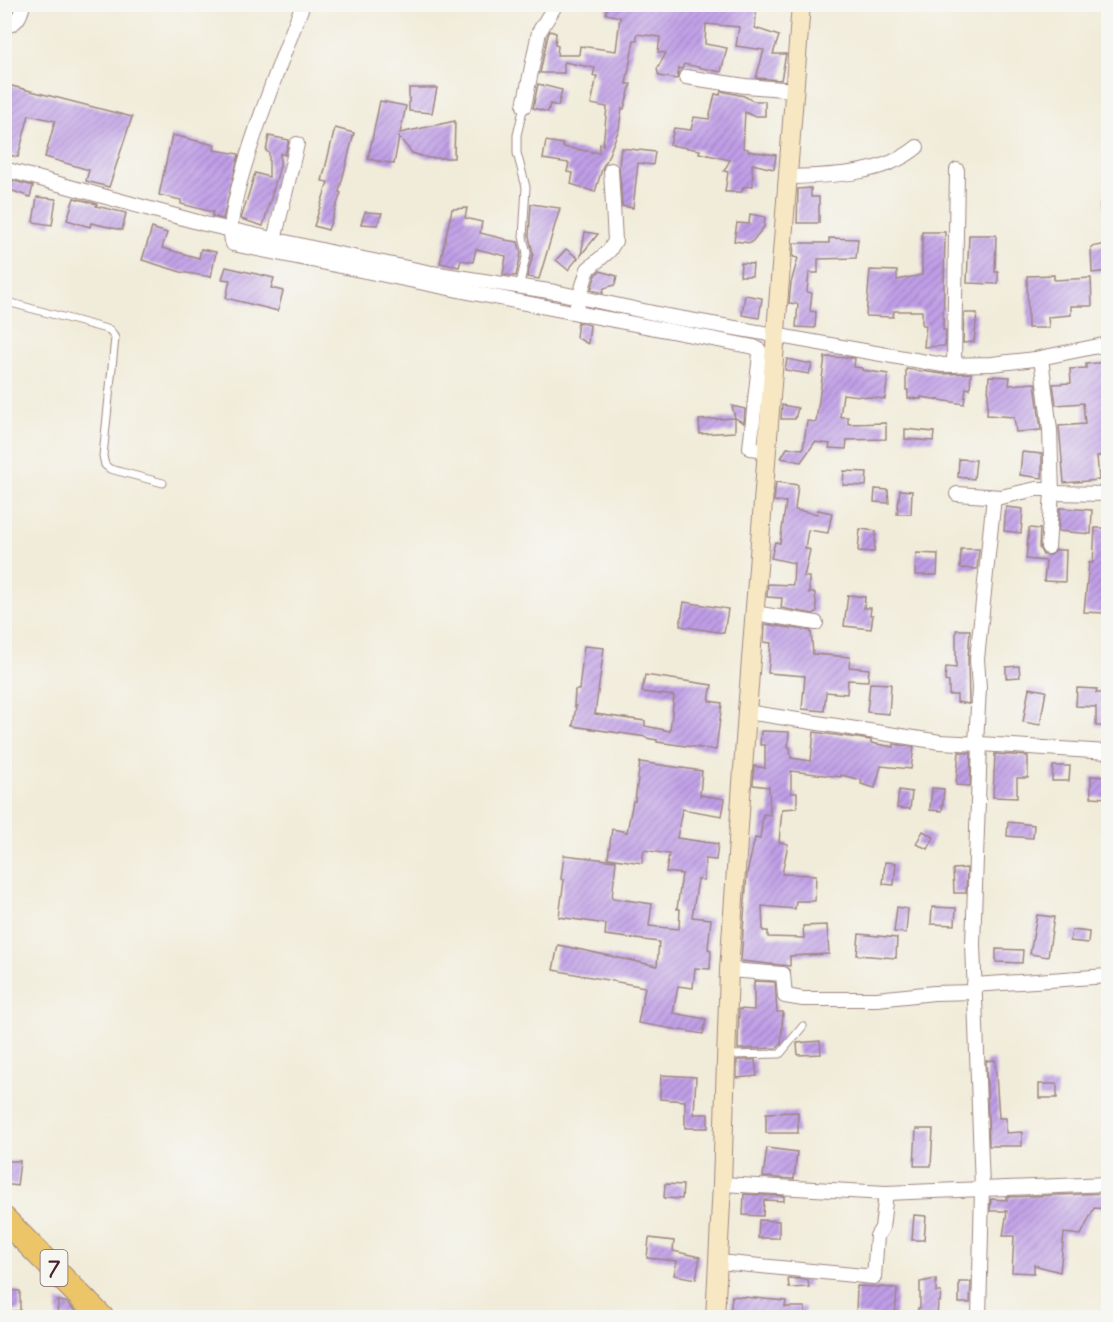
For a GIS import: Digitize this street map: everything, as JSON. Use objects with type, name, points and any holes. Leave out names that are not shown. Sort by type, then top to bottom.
[{"type":"highway","name":"7","points":[[4,1219],[15,1238],[102,1317]]},
{"type":"street","points":[[4,26],[16,21],[21,14],[23,4]]},
{"type":"street","points":[[303,4],[263,106],[230,229],[233,244],[577,305],[759,350],[750,448],[761,449]]},
{"type":"street","points":[[524,106],[539,32],[556,4]]},
{"type":"street","points":[[716,1317],[729,970],[754,613],[761,449],[776,335],[801,4]]},
{"type":"street","points":[[686,77],[745,86],[795,90]]},
{"type":"street","points":[[274,240],[297,144]]},
{"type":"street","points":[[789,177],[841,175],[856,172],[898,159],[917,147]]},
{"type":"street","points":[[4,169],[274,240],[432,273],[518,294]]},
{"type":"street","points":[[577,305],[588,269],[609,251],[615,241],[611,170]]},
{"type":"street","points":[[954,365],[957,170]]},
{"type":"street","points":[[577,305],[667,316],[943,365],[992,364],[1041,358],[1108,344]]},
{"type":"street","points":[[1041,358],[1050,430],[1052,491],[1048,547]]},
{"type":"street","points":[[957,494],[994,497],[1036,489],[1108,494]]},
{"type":"street","points":[[979,1317],[982,1188],[973,944],[979,688],[977,659],[994,497]]},
{"type":"street","points":[[754,613],[816,623]]},
{"type":"street","points":[[747,712],[940,742],[1108,752]]},
{"type":"street","points":[[729,970],[783,974],[785,996],[803,999],[877,999],[1108,976]]},
{"type":"street","points":[[722,1184],[886,1192],[1108,1184]]},
{"type":"street","points":[[719,1262],[874,1277],[877,1236],[882,1228],[886,1192]]},
{"type":"lane","points":[[518,294],[527,253],[523,237],[526,187],[517,153],[517,135],[524,106]]},
{"type":"lane","points":[[4,301],[110,330],[115,338],[103,456],[105,465],[110,469],[163,483]]},
{"type":"lane","points":[[727,1055],[780,1054],[803,1026]]},
{"type":"building","points":[[607,4],[757,4],[755,28],[779,36],[773,54],[786,54],[781,80],[756,78],[764,50],[736,46],[739,27],[706,24],[705,44],[727,48],[721,72],[684,64],[682,69],[679,68],[677,79],[659,76],[657,69],[666,53],[658,52],[660,37],[637,34],[626,84],[631,84],[624,109],[622,108],[619,129],[595,192],[571,184],[573,173],[567,172],[569,163],[543,159],[546,141],[563,144],[563,147],[599,153],[600,144],[603,145],[607,107],[591,104],[597,76],[593,76],[595,68],[564,62],[564,73],[540,73],[550,31],[556,33],[557,55],[579,55],[580,46],[616,51],[620,17],[606,14]]},
{"type":"building","points":[[4,84],[132,117],[109,187],[86,181],[89,170],[45,157],[55,121],[29,115],[18,157],[4,154]]},
{"type":"building","points":[[538,84],[562,90],[558,106],[550,104],[548,112],[533,108]]},
{"type":"building","points":[[409,88],[437,88],[432,113],[409,111]]},
{"type":"building","points":[[721,91],[744,96],[753,101],[765,101],[765,116],[753,116],[745,112],[743,148],[748,151],[776,155],[774,169],[752,164],[753,186],[743,187],[742,192],[725,192],[728,172],[724,171],[730,160],[699,153],[700,150],[670,145],[674,128],[691,130],[694,117],[709,119],[715,94],[720,95]]},
{"type":"building","points":[[380,101],[406,106],[400,133],[455,121],[454,158],[428,158],[412,153],[399,137],[394,164],[368,159]]},
{"type":"building","points":[[335,128],[354,133],[339,192],[341,193],[328,230],[314,226],[328,182],[322,181]]},
{"type":"building","points":[[172,135],[215,145],[214,150],[239,154],[223,219],[212,216],[213,212],[181,204],[181,200],[159,195]]},
{"type":"building","points":[[269,136],[289,140],[285,155],[280,153],[280,166],[263,226],[241,219],[255,173],[269,177],[269,153],[266,151]]},
{"type":"building","points":[[621,148],[655,152],[653,165],[638,163],[633,208],[622,206],[619,166]]},
{"type":"building","points":[[10,180],[33,186],[30,197],[7,189]]},
{"type":"building","points":[[811,188],[811,197],[819,197],[819,223],[797,223],[798,189]]},
{"type":"building","points":[[37,197],[56,199],[52,225],[33,222]]},
{"type":"building","points":[[74,198],[126,213],[122,230],[91,223],[90,227],[67,220]]},
{"type":"building","points":[[531,204],[560,208],[539,279],[527,277],[533,254],[529,236]]},
{"type":"building","points":[[467,208],[465,218],[482,222],[480,233],[518,242],[521,253],[516,276],[503,275],[506,256],[476,249],[473,262],[461,260],[459,267],[440,263],[452,209]]},
{"type":"building","points":[[365,212],[382,213],[377,225],[361,224]]},
{"type":"building","points":[[750,214],[765,217],[764,227],[751,243],[734,241],[737,223],[749,224]]},
{"type":"building","points":[[152,228],[167,233],[162,248],[199,258],[201,249],[216,252],[211,277],[181,272],[142,260]]},
{"type":"building","points":[[585,232],[598,234],[581,255]]},
{"type":"building","points":[[922,232],[945,232],[943,330],[946,330],[945,346],[924,347],[926,325],[922,325],[922,311],[894,311],[893,317],[866,316],[870,270],[897,271],[897,280],[922,275]]},
{"type":"building","points":[[969,235],[996,235],[995,272],[998,272],[998,284],[967,283]]},
{"type":"building","points":[[829,238],[858,239],[856,258],[818,259],[818,273],[809,273],[807,292],[812,293],[810,311],[816,312],[815,328],[796,327],[798,304],[789,303],[791,283],[798,258],[793,257],[794,243],[829,243]]},
{"type":"building","points":[[1107,244],[1108,271],[1092,273],[1091,247]]},
{"type":"building","points":[[566,249],[578,258],[568,270],[556,260]]},
{"type":"building","points":[[741,263],[753,264],[752,276],[740,276]]},
{"type":"building","points":[[226,267],[274,278],[271,288],[283,291],[278,311],[226,298],[230,280],[222,279]]},
{"type":"building","points":[[600,271],[617,276],[615,285],[604,288],[603,293],[591,290],[596,274]]},
{"type":"building","points":[[1054,275],[1054,280],[1091,278],[1092,306],[1071,306],[1071,315],[1048,317],[1049,328],[1028,328],[1027,276]]},
{"type":"building","points":[[745,295],[762,298],[759,318],[742,315]]},
{"type":"building","points":[[964,313],[977,313],[974,342],[963,343]]},
{"type":"building","points":[[578,322],[590,325],[588,344],[576,337]]},
{"type":"building","points":[[825,357],[855,358],[854,367],[888,374],[885,399],[843,394],[840,417],[848,417],[848,424],[886,423],[886,439],[847,440],[846,449],[829,448],[830,444],[815,442],[801,462],[781,458],[787,448],[803,449],[807,421],[816,422]]},
{"type":"building","points":[[787,359],[812,364],[809,374],[785,370]]},
{"type":"building","points":[[1107,362],[1108,455],[1097,456],[1099,480],[1064,483],[1059,426],[1085,424],[1083,403],[1056,405],[1053,384],[1071,383],[1070,369],[1086,368],[1086,364]]},
{"type":"building","points":[[906,369],[943,374],[971,373],[970,389],[966,388],[964,404],[921,397],[921,399],[908,398]]},
{"type":"building","points":[[989,376],[1010,377],[1009,385],[1035,383],[1041,430],[1016,432],[1014,417],[987,415]]},
{"type":"building","points":[[782,405],[798,408],[795,419],[781,419]]},
{"type":"building","points":[[732,406],[745,409],[744,423],[735,418]]},
{"type":"building","points":[[735,418],[735,432],[700,434],[699,420]]},
{"type":"building","points":[[905,429],[934,432],[933,441],[905,439]]},
{"type":"building","points":[[1022,452],[1042,454],[1042,478],[1020,475]]},
{"type":"building","points":[[959,459],[976,460],[974,479],[958,477]]},
{"type":"building","points":[[844,471],[867,472],[866,486],[843,485]]},
{"type":"building","points":[[776,482],[798,485],[795,510],[817,514],[818,510],[832,513],[828,533],[808,530],[805,548],[810,550],[804,577],[809,577],[809,593],[815,593],[817,611],[814,614],[781,608],[782,598],[767,597],[768,584],[793,585],[794,563],[771,558],[775,542],[780,543],[786,502],[774,501]]},
{"type":"building","points":[[875,489],[888,490],[889,503],[874,502]]},
{"type":"building","points":[[900,490],[912,491],[911,514],[897,514]]},
{"type":"building","points":[[1006,507],[1023,509],[1021,533],[1004,531]]},
{"type":"building","points":[[1060,508],[1092,510],[1091,534],[1058,531]]},
{"type":"building","points":[[1029,528],[1040,529],[1039,547],[1043,555],[1051,555],[1056,550],[1066,550],[1065,582],[1044,581],[1046,561],[1026,559]]},
{"type":"building","points":[[1095,528],[1106,528],[1105,564],[1108,564],[1108,569],[1104,613],[1084,612],[1089,563],[1093,563]]},
{"type":"building","points":[[860,529],[876,531],[874,552],[858,551]]},
{"type":"building","points":[[961,549],[979,549],[977,569],[960,568]]},
{"type":"building","points":[[916,553],[938,554],[937,575],[915,575]]},
{"type":"building","points":[[848,595],[865,597],[864,608],[871,608],[870,615],[873,615],[871,629],[844,626]]},
{"type":"building","points":[[684,602],[728,609],[724,633],[680,626]]},
{"type":"building","points":[[765,624],[811,631],[813,654],[850,657],[849,667],[869,669],[868,681],[848,680],[847,694],[826,692],[824,711],[802,709],[805,676],[768,673],[771,643],[764,642]]},
{"type":"building","points":[[956,630],[970,630],[969,704],[957,702],[957,695],[949,695],[949,682],[945,681],[946,667],[956,668]]},
{"type":"building","points":[[584,646],[604,648],[595,714],[645,721],[645,726],[670,731],[674,696],[642,692],[645,675],[712,685],[709,701],[722,703],[716,750],[657,742],[657,740],[646,737],[573,726],[576,706],[574,706],[575,690],[579,690]]},
{"type":"building","points":[[1019,666],[1020,677],[1006,678],[1006,667]]},
{"type":"building","points":[[870,683],[891,684],[889,714],[867,712]]},
{"type":"building","points":[[1029,688],[1046,691],[1040,725],[1023,722]]},
{"type":"building","points":[[1077,688],[1097,689],[1096,693],[1108,693],[1108,726],[1096,726],[1096,707],[1076,706]]},
{"type":"building","points":[[761,731],[789,732],[788,747],[790,747],[791,758],[811,761],[814,732],[871,740],[871,743],[894,747],[894,744],[914,747],[911,769],[881,766],[875,788],[861,784],[862,780],[841,775],[841,777],[791,771],[791,793],[797,793],[797,808],[782,809],[779,842],[788,844],[782,874],[816,875],[815,901],[796,901],[795,909],[762,906],[763,931],[768,931],[768,937],[804,938],[803,926],[827,925],[829,954],[790,956],[790,966],[741,961],[747,873],[755,838],[760,839],[763,814],[770,815],[769,787],[753,785],[754,766],[765,768],[765,745],[760,745]]},
{"type":"building","points":[[959,752],[971,753],[970,786],[956,785]]},
{"type":"building","points":[[995,754],[1028,756],[1028,778],[1017,778],[1017,798],[993,797]]},
{"type":"building","points":[[640,762],[702,771],[700,795],[725,799],[722,816],[682,809],[677,838],[718,844],[716,860],[705,859],[704,880],[698,879],[692,917],[711,919],[708,949],[711,950],[710,969],[695,968],[693,988],[678,986],[673,1013],[706,1019],[703,1034],[638,1023],[645,987],[553,970],[558,945],[657,966],[659,942],[605,935],[606,924],[559,917],[564,880],[561,879],[564,855],[616,861],[612,898],[652,904],[649,926],[679,929],[680,909],[677,909],[682,874],[666,872],[669,854],[644,850],[642,863],[608,858],[612,829],[627,832],[633,801],[635,801]]},
{"type":"building","points":[[1053,766],[1070,766],[1069,781],[1052,781]]},
{"type":"building","points":[[1091,776],[1108,777],[1108,798],[1091,797]]},
{"type":"building","points":[[932,788],[944,789],[942,811],[930,810]]},
{"type":"building","points":[[899,790],[912,792],[910,809],[897,808]]},
{"type":"building","points":[[1008,822],[1034,825],[1033,838],[1007,836]]},
{"type":"building","points":[[923,831],[934,837],[928,849],[916,844]]},
{"type":"building","points":[[885,862],[896,863],[894,885],[883,884]]},
{"type":"building","points":[[967,868],[966,893],[954,893],[953,869]]},
{"type":"building","points":[[897,907],[908,909],[906,933],[894,932]]},
{"type":"building","points":[[932,907],[956,908],[955,925],[931,924]]},
{"type":"building","points":[[1037,915],[1054,917],[1048,957],[1030,954]]},
{"type":"building","points":[[1072,930],[1089,932],[1088,943],[1070,941]]},
{"type":"building","points":[[859,934],[897,938],[896,958],[857,955]]},
{"type":"building","points":[[996,949],[1023,950],[1022,963],[996,962]]},
{"type":"building","points":[[754,981],[775,982],[777,1012],[783,1012],[781,1044],[777,1048],[738,1049],[739,1009],[754,1010]]},
{"type":"building","points":[[820,1041],[821,1054],[798,1055],[797,1043]]},
{"type":"building","points":[[737,1060],[755,1060],[757,1076],[737,1078]]},
{"type":"building","points":[[995,1060],[999,1118],[1006,1118],[1006,1133],[1022,1132],[1022,1146],[989,1146],[986,1061]]},
{"type":"building","points":[[661,1075],[696,1077],[694,1114],[708,1114],[708,1128],[685,1128],[685,1101],[660,1099]]},
{"type":"building","points":[[1039,1084],[1057,1084],[1057,1098],[1039,1098]]},
{"type":"building","points":[[798,1112],[798,1133],[766,1133],[766,1113]]},
{"type":"building","points":[[916,1129],[933,1129],[931,1166],[914,1166]]},
{"type":"building","points":[[767,1148],[797,1152],[794,1179],[763,1177]]},
{"type":"building","points":[[7,1161],[20,1161],[17,1186],[4,1184]]},
{"type":"building","points":[[665,1184],[683,1185],[682,1199],[664,1198]]},
{"type":"building","points":[[1108,1193],[1108,1209],[1094,1208],[1081,1235],[1064,1233],[1060,1272],[1034,1265],[1034,1273],[1012,1272],[1014,1236],[1003,1236],[1007,1211],[990,1211],[991,1199],[1007,1200],[1006,1197]]},
{"type":"building","points":[[744,1194],[784,1196],[784,1201],[764,1200],[763,1216],[743,1215]]},
{"type":"building","points":[[914,1215],[926,1216],[924,1240],[912,1240]]},
{"type":"building","points":[[759,1220],[779,1221],[779,1238],[758,1238]]},
{"type":"building","points":[[649,1238],[674,1241],[673,1251],[700,1257],[696,1279],[674,1275],[677,1261],[647,1258]]},
{"type":"building","points":[[788,1278],[808,1280],[809,1287],[789,1288]]},
{"type":"building","points":[[936,1279],[936,1292],[941,1292],[937,1317],[916,1317],[918,1308],[920,1308],[920,1282]]},
{"type":"building","points":[[959,1282],[971,1282],[970,1303],[959,1303]]},
{"type":"building","points":[[857,1286],[897,1288],[895,1317],[856,1315]]},
{"type":"building","points":[[4,1290],[20,1291],[20,1311],[4,1311]]},
{"type":"building","points":[[732,1296],[786,1301],[785,1307],[805,1307],[805,1317],[730,1314]]},
{"type":"building","points":[[58,1301],[66,1302],[81,1317],[57,1317]]}]
